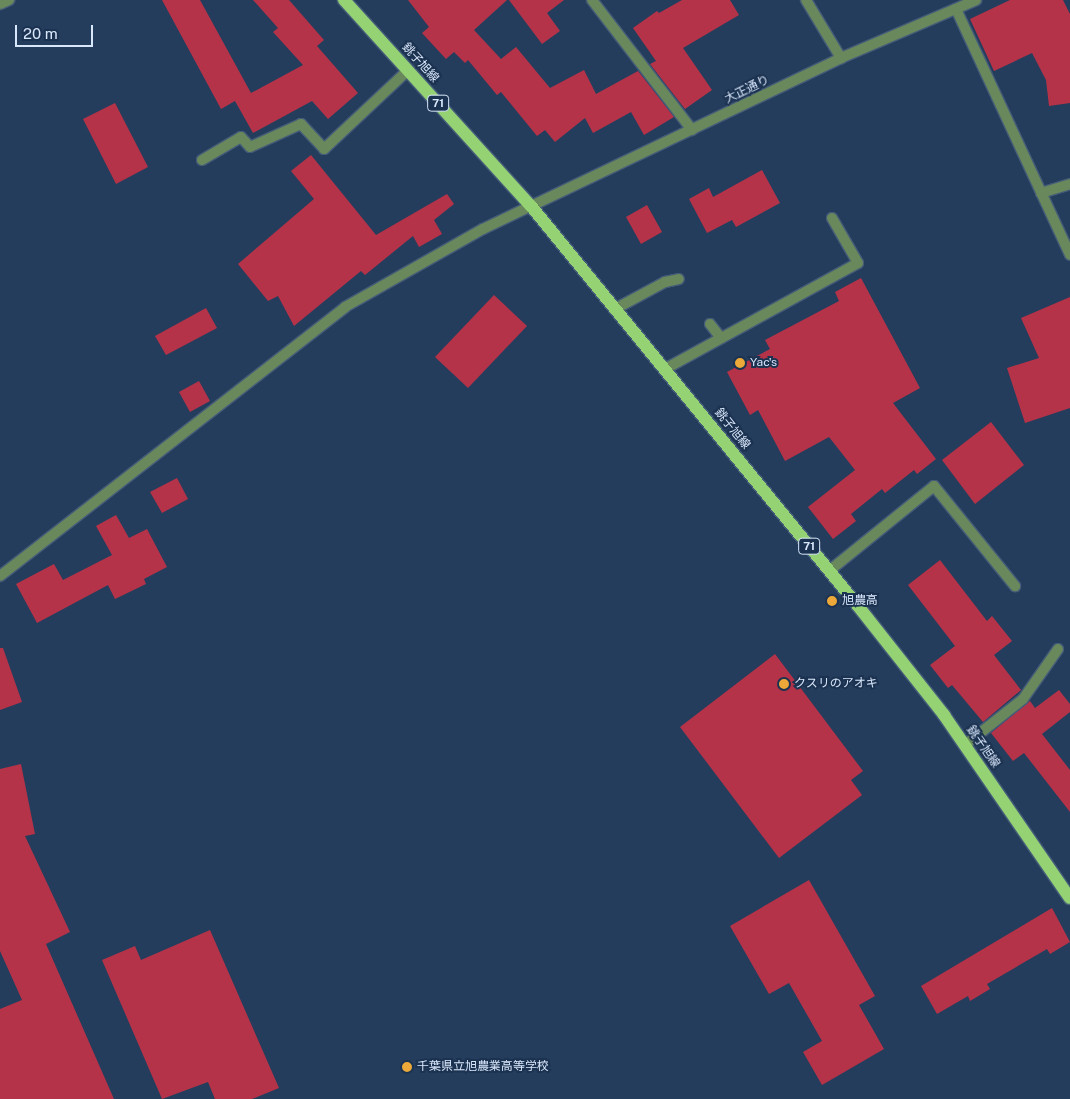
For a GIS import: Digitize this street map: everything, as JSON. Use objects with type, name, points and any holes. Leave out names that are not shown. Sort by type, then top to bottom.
[{"type":"main road","name":"銚子旭線","points":[[344,0],[531,206],[829,571],[965,745],[1070,898]]},
{"type":"street","points":[[0,4],[9,0]]},
{"type":"street","points":[[592,0],[692,130]]},
{"type":"street","points":[[806,0],[841,58]]},
{"type":"street","name":"大正通り","points":[[0,576],[346,307],[484,229],[531,206],[841,58],[976,0]]},
{"type":"street","points":[[956,9],[1070,255]]},
{"type":"street","points":[[202,160],[241,137],[250,147],[301,124],[324,149],[408,70]]},
{"type":"street","points":[[1041,193],[1070,184]]},
{"type":"street","points":[[665,369],[858,263],[832,218]]},
{"type":"street","points":[[615,309],[665,282],[679,280]]},
{"type":"street","points":[[710,324],[721,338]]},
{"type":"street","points":[[829,571],[934,486],[1015,586]]},
{"type":"street","points":[[965,745],[1023,699],[1058,649]]},
{"type":"building","points":[[162,0],[200,0],[251,93],[303,65],[273,32],[278,28],[253,0],[289,0],[324,40],[317,46],[358,93],[328,119],[312,101],[253,133],[235,101],[221,109]]},
{"type":"building","points":[[408,0],[507,0],[474,30],[501,59],[516,47],[550,88],[584,70],[596,94],[638,71],[674,117],[644,135],[631,112],[593,133],[585,118],[555,142],[545,130],[537,136],[501,92],[497,95],[468,60],[465,63],[454,52],[446,59],[422,33],[429,27]]},
{"type":"building","points":[[509,0],[564,0],[547,13],[560,31],[542,44]]},
{"type":"building","points":[[682,0],[730,0],[739,15],[683,48],[712,90],[685,109],[650,64],[656,61],[633,28],[657,11],[659,13]]},
{"type":"building","points":[[1010,0],[1063,0],[1070,14],[1070,103],[1049,106],[1046,80],[1032,53],[994,71],[970,19]]},
{"type":"building","points":[[115,103],[148,167],[116,184],[83,119]]},
{"type":"building","points":[[311,155],[376,235],[447,194],[454,204],[434,220],[442,234],[419,247],[413,236],[365,275],[361,271],[294,326],[278,296],[268,301],[238,264],[314,199],[291,171]]},
{"type":"building","points":[[762,170],[780,203],[736,227],[732,220],[707,233],[689,199],[709,188],[713,197]]},
{"type":"building","points":[[647,205],[662,232],[641,244],[626,217]]},
{"type":"building","points":[[861,278],[920,388],[893,403],[936,459],[917,474],[914,470],[885,493],[882,489],[851,514],[856,521],[833,539],[808,507],[855,470],[829,437],[785,461],[758,410],[750,415],[727,372],[770,349],[765,340],[839,301],[835,292]]},
{"type":"building","points":[[494,295],[527,326],[468,388],[435,357]]},
{"type":"building","points":[[1070,297],[1070,408],[1025,423],[1007,368],[1039,358],[1021,318]]},
{"type":"building","points":[[206,308],[217,328],[166,355],[155,336]]},
{"type":"building","points":[[199,381],[210,401],[190,412],[179,392]]},
{"type":"building","points":[[991,422],[1024,465],[975,504],[942,460]]},
{"type":"building","points":[[177,478],[188,499],[162,513],[150,492]]},
{"type":"building","points":[[116,515],[129,538],[147,529],[167,567],[144,579],[146,584],[115,599],[108,585],[37,623],[16,584],[54,564],[63,580],[112,555],[96,526]]},
{"type":"building","points":[[940,560],[987,621],[992,616],[1012,641],[994,655],[1021,690],[983,722],[952,685],[948,688],[930,665],[955,646],[908,585]]},
{"type":"building","points":[[0,648],[3,648],[22,702],[0,710]]},
{"type":"building","points":[[775,654],[863,771],[851,780],[862,795],[779,858],[680,727]]},
{"type":"building","points":[[1059,690],[1070,704],[1070,712],[1042,734],[1070,770],[1070,812],[1024,753],[1013,761],[991,733],[1030,701],[1035,708]]},
{"type":"building","points":[[21,764],[35,834],[25,836],[70,932],[46,944],[114,1099],[0,1099],[0,1009],[22,1000],[0,951],[0,769]]},
{"type":"building","points":[[809,880],[875,996],[859,1005],[884,1049],[822,1085],[803,1052],[822,1041],[789,983],[769,994],[730,926]]},
{"type":"building","points":[[1052,908],[1070,942],[1050,954],[1047,949],[987,984],[990,989],[970,1001],[968,996],[937,1014],[921,986]]},
{"type":"building","points":[[210,930],[279,1088],[252,1099],[215,1099],[208,1082],[162,1099],[102,960],[135,946],[141,960]]},
{"type":"place","name":"Yac's","points":[[740,363]]},
{"type":"place","name":"旭農高","points":[[832,601]]},
{"type":"place","name":"クスリのアオキ","points":[[784,684]]},
{"type":"place","name":"千葉県立旭農業高等学校","points":[[407,1067]]}]
